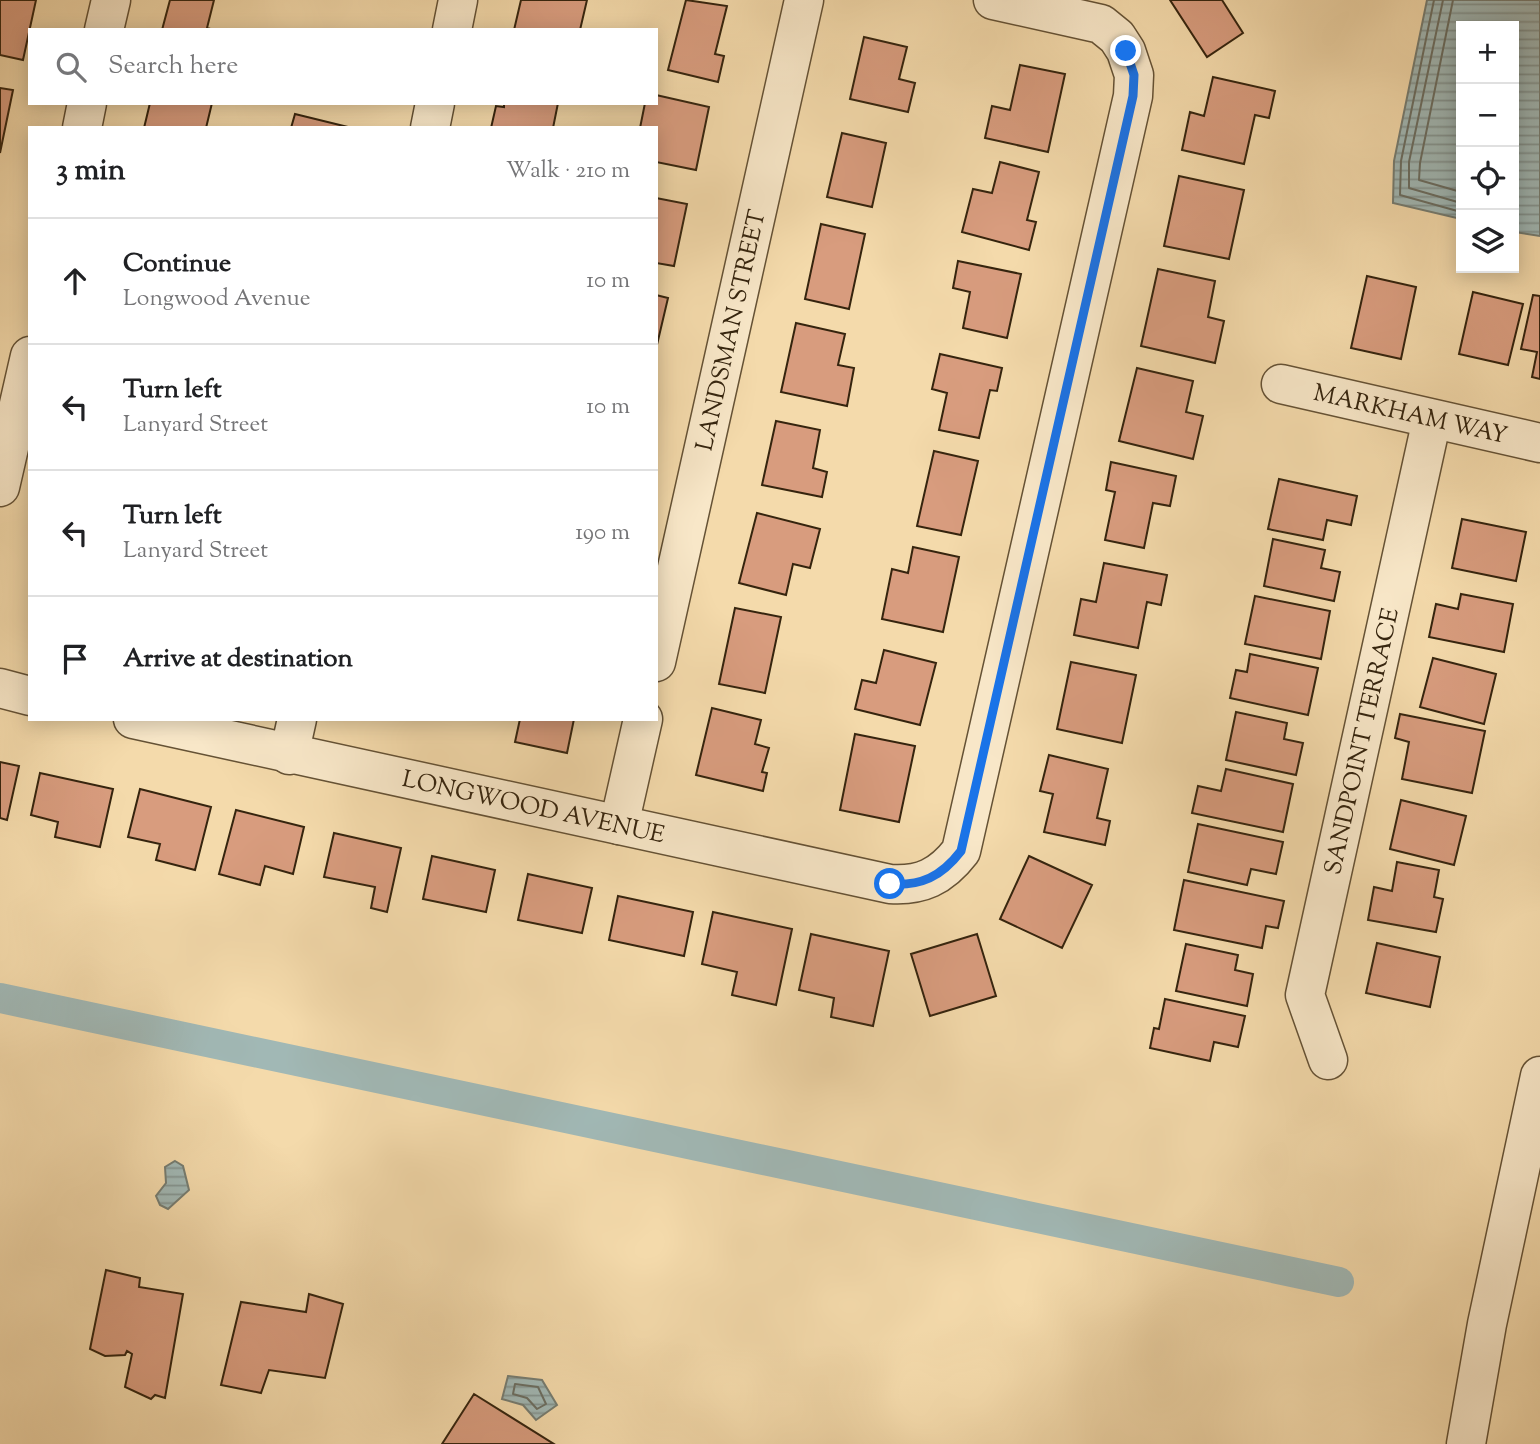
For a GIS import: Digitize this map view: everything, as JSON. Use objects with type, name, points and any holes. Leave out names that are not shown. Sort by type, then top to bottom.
[{"type":"street","points":[[104,28],[111,0]]},
{"type":"street","points":[[452,28],[458,0]]},
{"type":"street","name":"LANDSMAN STREET","points":[[658,653],[804,0]]},
{"type":"street","name":"LONGWOOD AVENUE","points":[[151,721],[293,737],[620,825],[890,884],[910,885],[932,879],[948,868],[961,851],[1133,96],[1134,75],[1126,51],[1117,37],[1101,24],[993,0]]},
{"type":"street","points":[[82,126],[87,105]]},
{"type":"street","points":[[430,126],[435,105]]},
{"type":"street","points":[[0,487],[28,365]]},
{"type":"street","name":"MARKHAM WAY","points":[[1281,384],[1540,443]]},
{"type":"street","name":"SANDPOINT TERRACE","points":[[1328,1060],[1305,995],[1432,419]]},
{"type":"street","points":[[0,688],[28,695]]},
{"type":"street","points":[[620,825],[643,721]]},
{"type":"street","points":[[1466,1444],[1487,1324],[1540,1076]]},
{"type":"water","points":[[1427,0],[1540,0],[1540,236],[1519,233],[1519,21],[1456,21],[1456,218],[1393,203],[1394,161]]},
{"type":"water","points":[[175,1161],[183,1166],[189,1190],[168,1209],[160,1205],[156,1196],[166,1183],[165,1167]]},
{"type":"water","points":[[508,1376],[542,1380],[557,1405],[536,1420],[523,1405],[502,1399]]},
{"type":"building","points":[[0,0],[36,0],[23,60],[0,55]]},
{"type":"building","points":[[170,0],[214,0],[207,28],[163,28]]},
{"type":"building","points":[[521,0],[587,0],[580,28],[514,28]]},
{"type":"building","points":[[686,0],[727,6],[715,54],[724,56],[718,82],[668,70]]},
{"type":"building","points":[[1170,0],[1222,0],[1243,33],[1207,57]]},
{"type":"building","points":[[864,37],[907,47],[899,79],[915,83],[908,112],[850,99]]},
{"type":"building","points":[[1020,65],[1065,74],[1048,152],[985,138],[992,106],[1010,110]]},
{"type":"building","points":[[1213,77],[1275,91],[1269,118],[1255,115],[1244,164],[1182,150],[1190,112],[1204,116]]},
{"type":"building","points":[[0,88],[13,90],[0,153]]},
{"type":"building","points":[[658,95],[709,107],[696,170],[658,162],[658,126],[640,126],[645,105],[658,105]]},
{"type":"building","points":[[150,105],[212,105],[206,126],[144,126]]},
{"type":"building","points":[[558,105],[553,126],[491,126],[496,106]]},
{"type":"building","points":[[295,114],[344,126],[292,126]]},
{"type":"building","points":[[842,133],[886,143],[872,207],[827,197]]},
{"type":"building","points":[[1000,162],[1039,172],[1027,220],[1036,222],[1029,250],[962,232],[973,189],[992,193]]},
{"type":"building","points":[[1179,176],[1244,190],[1229,259],[1164,246]]},
{"type":"building","points":[[658,198],[687,204],[674,266],[658,263]]},
{"type":"building","points":[[821,224],[865,234],[849,309],[805,299]]},
{"type":"building","points":[[958,261],[1021,274],[1007,338],[963,328],[970,292],[953,288]]},
{"type":"building","points":[[1158,269],[1215,281],[1208,317],[1224,321],[1215,363],[1141,346]]},
{"type":"building","points":[[1367,276],[1416,287],[1401,359],[1351,348]]},
{"type":"building","points":[[1473,292],[1523,304],[1508,365],[1459,354]]},
{"type":"building","points":[[1533,295],[1540,296],[1540,379],[1532,377],[1537,352],[1521,349]]},
{"type":"building","points":[[658,296],[668,298],[658,340]]},
{"type":"building","points":[[796,323],[845,334],[838,365],[854,368],[847,406],[781,392]]},
{"type":"building","points":[[940,354],[1002,368],[997,391],[990,390],[979,438],[939,430],[947,393],[932,389]]},
{"type":"building","points":[[1137,368],[1193,381],[1186,412],[1203,416],[1193,459],[1119,441]]},
{"type":"building","points":[[776,421],[820,430],[813,468],[827,472],[822,497],[762,485]]},
{"type":"building","points":[[934,451],[978,461],[961,535],[917,526]]},
{"type":"building","points":[[1111,462],[1176,476],[1170,506],[1153,503],[1144,548],[1105,540],[1115,492],[1106,490]]},
{"type":"building","points":[[1279,479],[1357,496],[1351,525],[1327,520],[1323,540],[1268,529]]},
{"type":"building","points":[[757,513],[820,529],[810,568],[793,564],[786,595],[739,583]]},
{"type":"building","points":[[1462,519],[1526,532],[1516,581],[1452,568]]},
{"type":"building","points":[[1273,539],[1325,550],[1321,568],[1340,572],[1334,601],[1264,586]]},
{"type":"building","points":[[913,547],[959,557],[943,632],[882,619],[892,569],[908,573]]},
{"type":"building","points":[[1104,563],[1167,575],[1161,605],[1147,602],[1138,648],[1074,635],[1081,599],[1096,602]]},
{"type":"building","points":[[1461,594],[1513,604],[1504,652],[1429,637],[1436,604],[1458,609]]},
{"type":"building","points":[[1255,596],[1330,611],[1321,659],[1245,644]]},
{"type":"building","points":[[735,608],[781,617],[765,693],[719,684]]},
{"type":"building","points":[[884,650],[936,663],[920,725],[855,709],[862,680],[876,683]]},
{"type":"building","points":[[1250,654],[1318,668],[1308,715],[1230,698],[1236,670],[1247,672]]},
{"type":"building","points":[[1433,658],[1496,674],[1484,724],[1420,707]]},
{"type":"building","points":[[1071,662],[1136,675],[1122,743],[1057,729]]},
{"type":"building","points":[[712,708],[761,720],[755,744],[769,748],[762,772],[767,773],[763,791],[696,775]]},
{"type":"building","points":[[1236,712],[1287,723],[1284,739],[1303,743],[1296,775],[1226,760]]},
{"type":"building","points":[[1400,714],[1485,731],[1472,793],[1402,779],[1409,742],[1395,738]]},
{"type":"building","points":[[520,721],[574,721],[567,753],[515,742]]},
{"type":"building","points":[[855,734],[915,746],[899,822],[840,810]]},
{"type":"building","points":[[1049,755],[1108,769],[1097,818],[1110,821],[1105,845],[1044,832],[1053,794],[1040,791]]},
{"type":"building","points":[[0,762],[19,766],[7,820],[0,818]]},
{"type":"building","points":[[1226,769],[1293,784],[1283,832],[1192,813],[1198,786],[1221,791]]},
{"type":"building","points":[[40,773],[113,789],[100,847],[55,837],[58,822],[31,815]]},
{"type":"building","points":[[140,789],[211,807],[195,870],[156,860],[160,844],[128,837]]},
{"type":"building","points":[[1401,800],[1466,816],[1454,865],[1390,849]]},
{"type":"building","points":[[236,810],[304,827],[293,874],[265,866],[260,885],[219,874]]},
{"type":"building","points":[[1198,824],[1283,842],[1276,874],[1251,869],[1247,885],[1188,872]]},
{"type":"building","points":[[334,833],[401,848],[387,912],[371,908],[375,887],[324,877]]},
{"type":"building","points":[[432,856],[495,870],[486,912],[423,899]]},
{"type":"building","points":[[1029,856],[1092,885],[1062,948],[1000,919]]},
{"type":"building","points":[[1397,862],[1439,870],[1434,897],[1443,899],[1436,932],[1368,920],[1374,887],[1392,891]]},
{"type":"building","points":[[528,874],[592,888],[582,933],[518,920]]},
{"type":"building","points":[[1184,880],[1284,901],[1278,928],[1266,926],[1262,948],[1174,930]]},
{"type":"building","points":[[618,896],[693,912],[684,956],[609,940]]},
{"type":"building","points":[[713,912],[792,929],[776,1005],[732,995],[737,972],[702,964]]},
{"type":"building","points":[[811,934],[889,951],[873,1026],[831,1017],[834,998],[799,990]]},
{"type":"building","points":[[977,934],[996,996],[930,1016],[911,954]]},
{"type":"building","points":[[1377,943],[1440,957],[1430,1007],[1366,993]]},
{"type":"building","points":[[1186,944],[1238,955],[1235,970],[1253,974],[1247,1006],[1176,991]]},
{"type":"building","points":[[1165,999],[1245,1016],[1238,1047],[1214,1042],[1210,1061],[1150,1048],[1154,1028],[1159,1029]]},
{"type":"building","points":[[106,1270],[140,1278],[139,1287],[183,1294],[165,1398],[155,1395],[151,1399],[125,1387],[132,1354],[127,1351],[125,1355],[105,1356],[90,1349]]},
{"type":"building","points":[[309,1294],[343,1304],[325,1378],[269,1370],[261,1393],[221,1385],[241,1302],[306,1312]]},
{"type":"building","points":[[474,1394],[554,1444],[442,1444]]},
{"type":"waterway","points":[[0,998],[1339,1282]]},
{"type":"route","points":[[890,884],[910,885],[932,879],[948,868],[961,851],[1133,96],[1134,75],[1126,51]]}]
